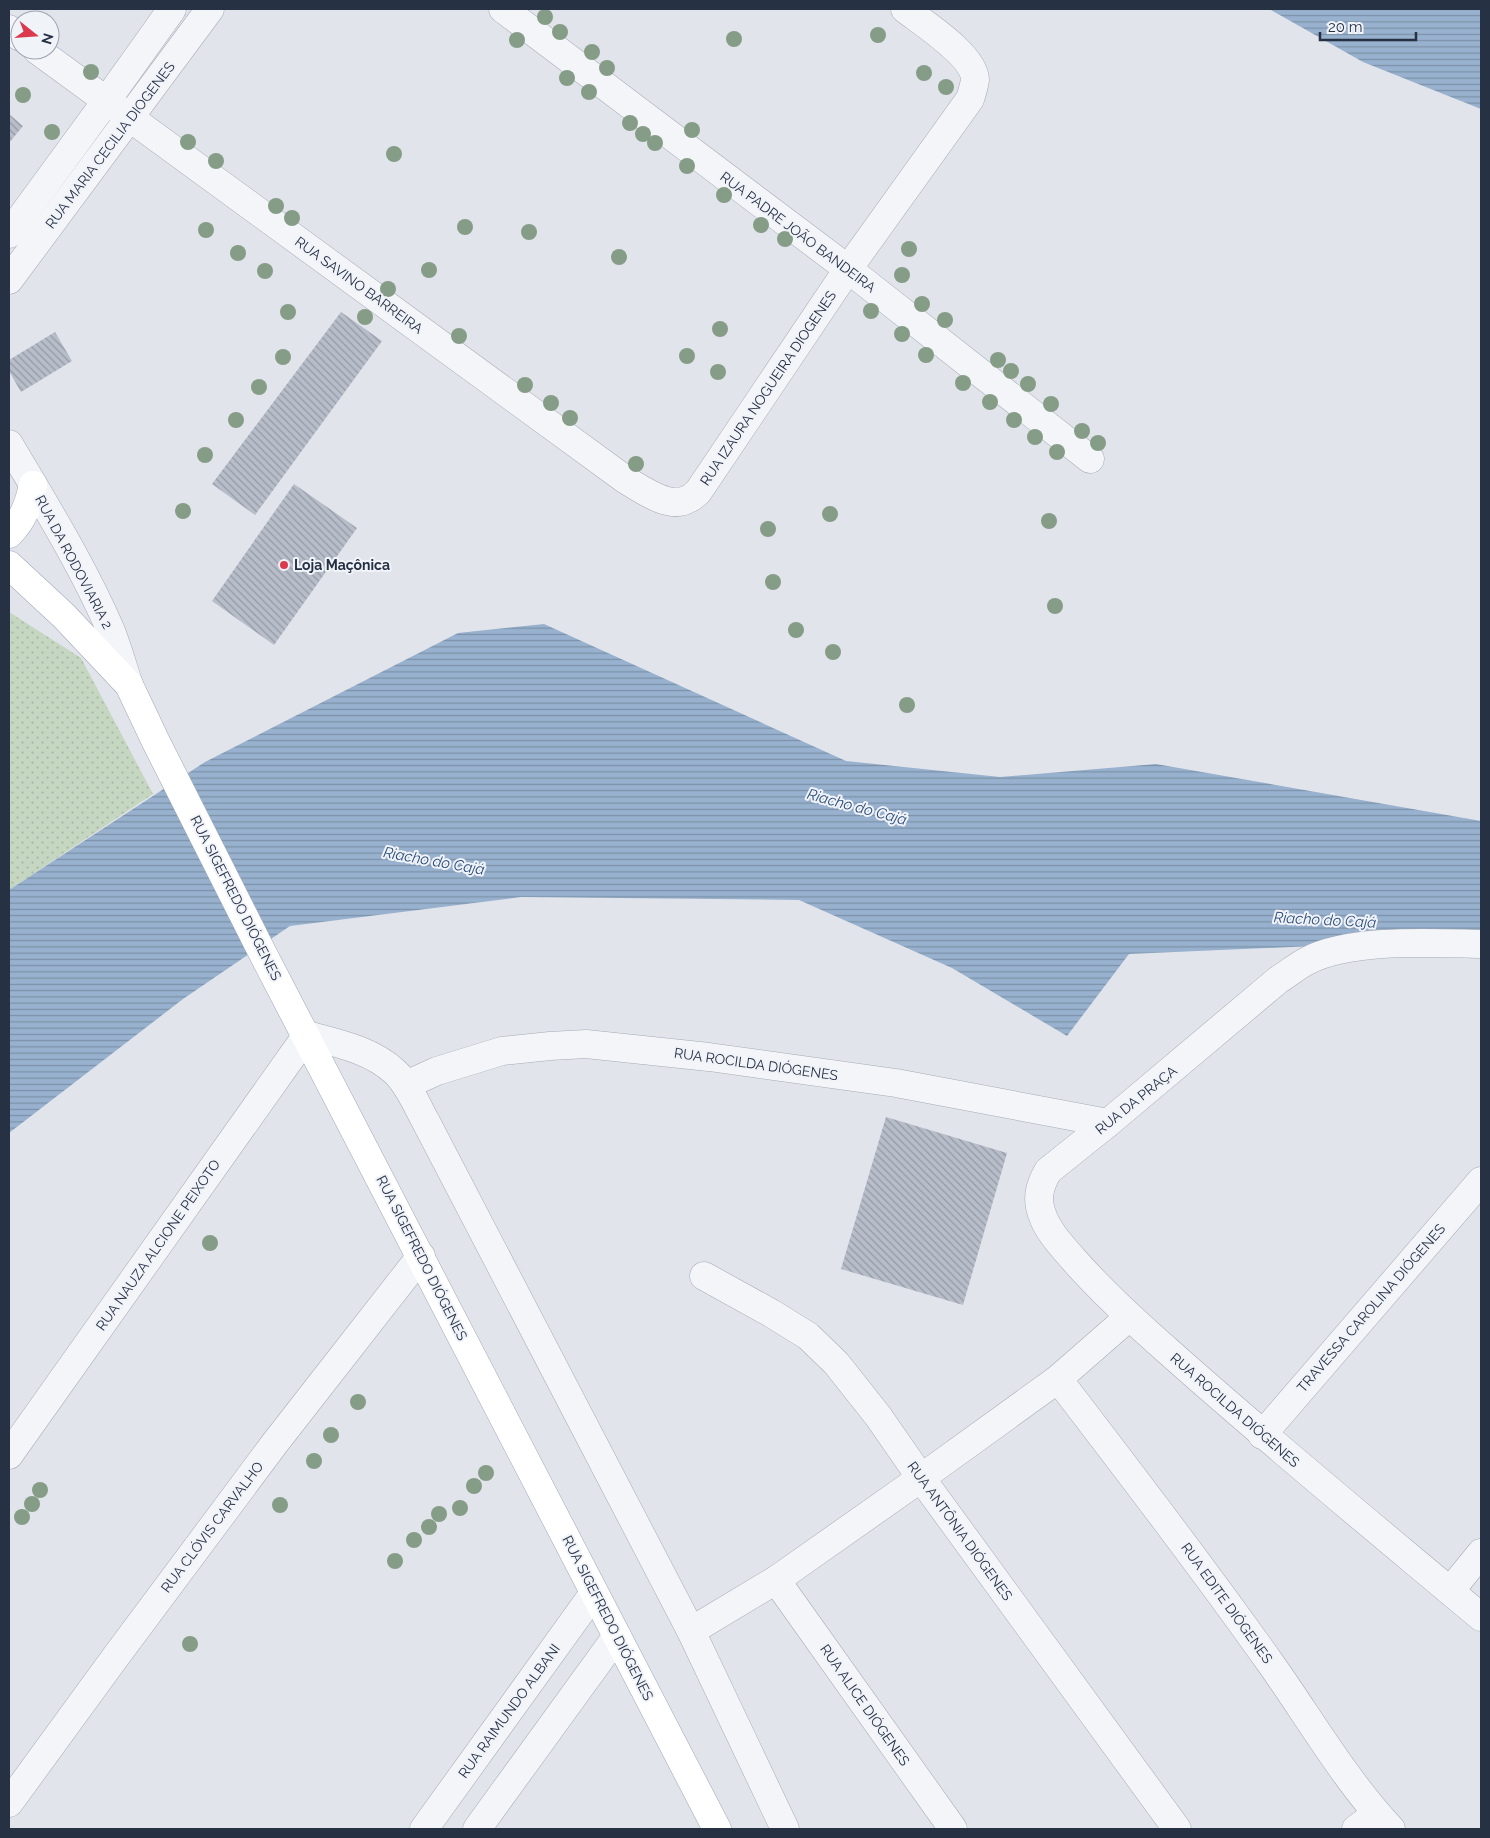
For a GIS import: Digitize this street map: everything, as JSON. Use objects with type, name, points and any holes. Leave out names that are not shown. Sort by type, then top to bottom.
[{"type":"main road","points":[[9,534],[24,514],[30,501],[33,485]]},
{"type":"main road","name":"RUA SIGEFREDO DIÓGENES","points":[[9,565],[64,616],[129,685],[261,950],[307,1035],[594,1593],[718,1829]]},
{"type":"street","name":"RUA MARIA CECILIA DIOGENES","points":[[9,234],[172,9]]},
{"type":"street","name":"RUA MARIA CECILIA DIOGENES","points":[[9,280],[210,9]]},
{"type":"street","name":"RUA PADRE JOÃO BANDEIRA","points":[[502,9],[848,269],[1090,459]]},
{"type":"street","name":"RUA IZAURA NOGUEIRA DIOGENES","points":[[687,500],[698,492],[848,269],[970,99],[975,78],[969,62],[956,48],[905,9]]},
{"type":"street","name":"RUA SAVINO BARREIRA","points":[[52,60],[626,480],[650,494],[665,500],[676,502],[687,500]]},
{"type":"street","name":"RUA DA RODOVIARIA 2","points":[[9,444],[96,599],[112,634],[129,685]]},
{"type":"street","name":"RUA DA PRAÇA","points":[[1048,1171],[1223,1029],[1278,980],[1307,961],[1324,954],[1383,944],[1481,944]]},
{"type":"street","points":[[307,1035],[341,1044],[374,1057],[396,1073],[406,1085],[691,1631],[785,1829]]},
{"type":"street","name":"RUA NAUZA ALCIONE PEIXOTO","points":[[9,1455],[307,1035]]},
{"type":"street","name":"RUA ROCILDA DIÓGENES","points":[[406,1085],[437,1071],[502,1051],[586,1044],[709,1057],[896,1083],[1108,1123]]},
{"type":"street","name":"RUA ROCILDA DIÓGENES","points":[[1048,1171],[1042,1182],[1038,1200],[1042,1215],[1054,1237],[1093,1281],[1129,1317],[1262,1436],[1481,1616]]},
{"type":"street","name":"TRAVESSA CAROLINA DIÓGENES","points":[[1262,1436],[1481,1182]]},
{"type":"street","name":"RUA CLÓVIS CARVALHO","points":[[9,1803],[114,1658],[275,1443],[421,1256]]},
{"type":"street","name":"RUA ANTÔNIA DIÓGENES","points":[[704,1276],[771,1312],[808,1336],[836,1363],[878,1416],[920,1478],[1177,1829]]},
{"type":"street","points":[[691,1631],[776,1580],[920,1478],[1058,1379],[1129,1317]]},
{"type":"street","name":"RUA EDITE DIÓGENES","points":[[1058,1379],[1174,1530],[1375,1824]]},
{"type":"street","points":[[1450,1591],[1481,1553]]},
{"type":"street","name":"RUA ALICE DIÓGENES","points":[[776,1580],[953,1829]]},
{"type":"street","name":"RUA RAIMUNDO ALBANI","points":[[424,1829],[594,1593]]},
{"type":"street","points":[[477,1829],[617,1636]]},
{"type":"street","points":[[490,1737],[521,1769]]},
{"type":"green space","points":[[9,612],[81,658],[153,794],[9,890]]},
{"type":"water","points":[[1269,9],[1481,9],[1481,109],[1363,62]]},
{"type":"water","name":"Riacho do Cajá","points":[[544,624],[846,761],[1000,777],[1156,764],[1481,821],[1481,935],[1314,946],[1129,954],[1067,1036],[952,968],[799,900],[521,897],[290,926],[183,999],[9,1133],[9,890],[205,762],[458,633]]},
{"type":"building","points":[[9,114],[23,126],[9,143]]},
{"type":"building","points":[[341,312],[382,341],[255,515],[212,484]]},
{"type":"building","points":[[55,332],[72,361],[21,392],[9,371],[9,360]]},
{"type":"building","name":"Loja Maçônica","points":[[294,484],[357,528],[274,645],[212,601]]},
{"type":"building","points":[[886,1117],[1007,1153],[963,1305],[841,1269]]},
{"type":"place","name":"Loja Maçônica","points":[[284,565]]}]
